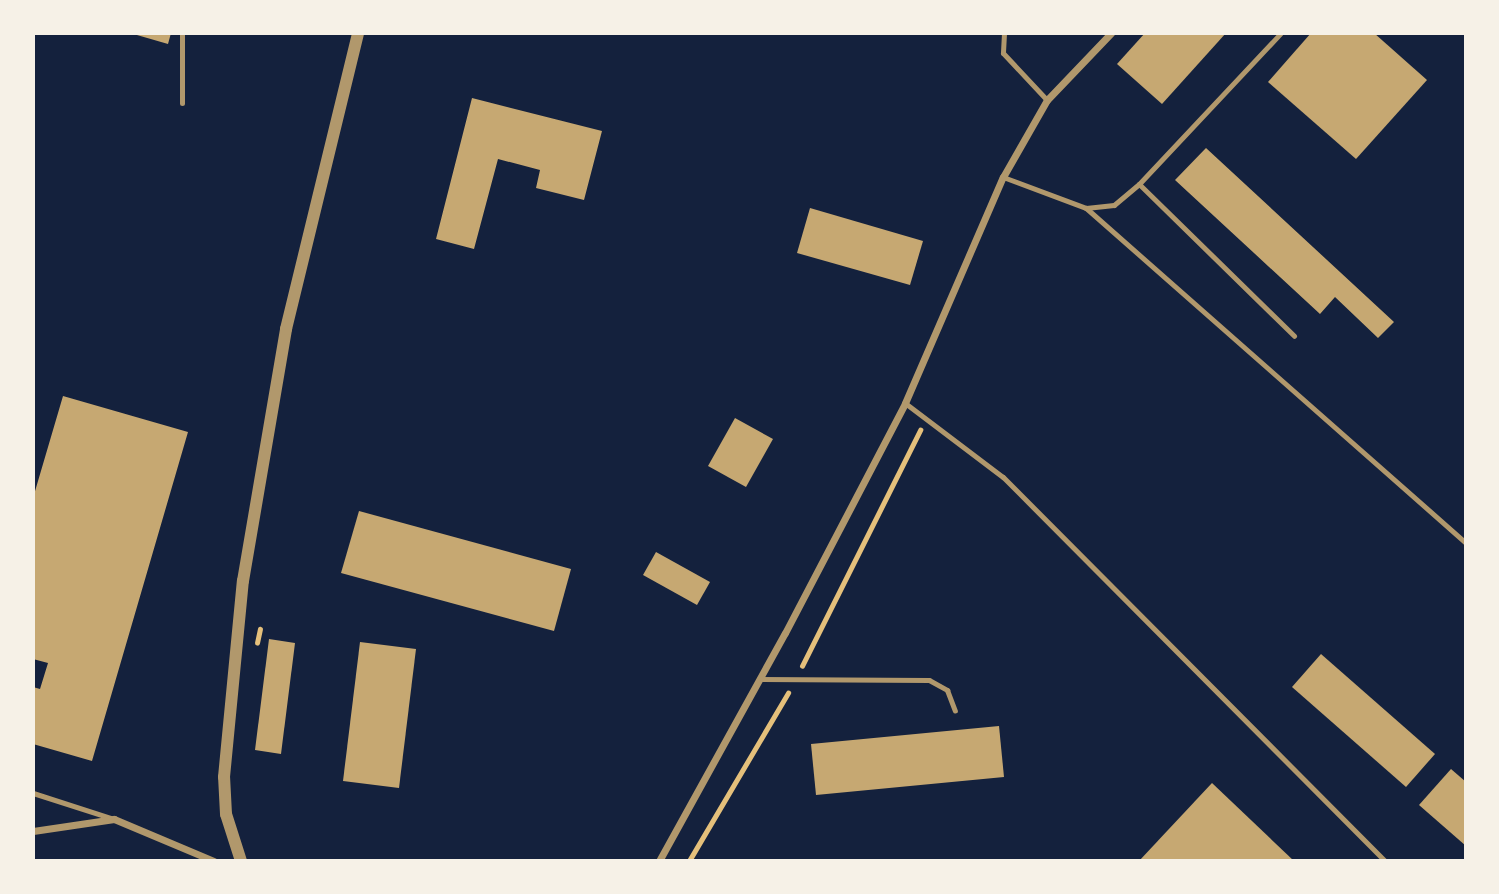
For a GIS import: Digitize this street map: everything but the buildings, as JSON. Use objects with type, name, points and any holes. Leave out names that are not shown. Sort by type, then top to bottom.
[{"type":"street","points":[[241,861],[226,814],[224,778],[243,581],[286,329],[358,33]]},
{"type":"street","points":[[659,861],[785,633],[905,403],[1003,177],[1047,100],[1111,33]]},
{"type":"street","points":[[33,831],[114,819],[214,861]]},
{"type":"lane","points":[[182,33],[182,103]]},
{"type":"lane","points":[[1004,33],[1003,54],[1047,100]]},
{"type":"lane","points":[[1086,208],[1114,205],[1139,184],[1281,33]]},
{"type":"lane","points":[[1003,177],[1086,208],[1466,543]]},
{"type":"lane","points":[[1139,184],[1294,336]]},
{"type":"lane","points":[[905,403],[1003,477],[1385,861]]},
{"type":"lane","points":[[760,679],[929,680],[947,690],[956,711]]},
{"type":"lane","points":[[33,793],[114,819]]},
{"type":"path","points":[[689,861],[796,679],[926,417]]}]
